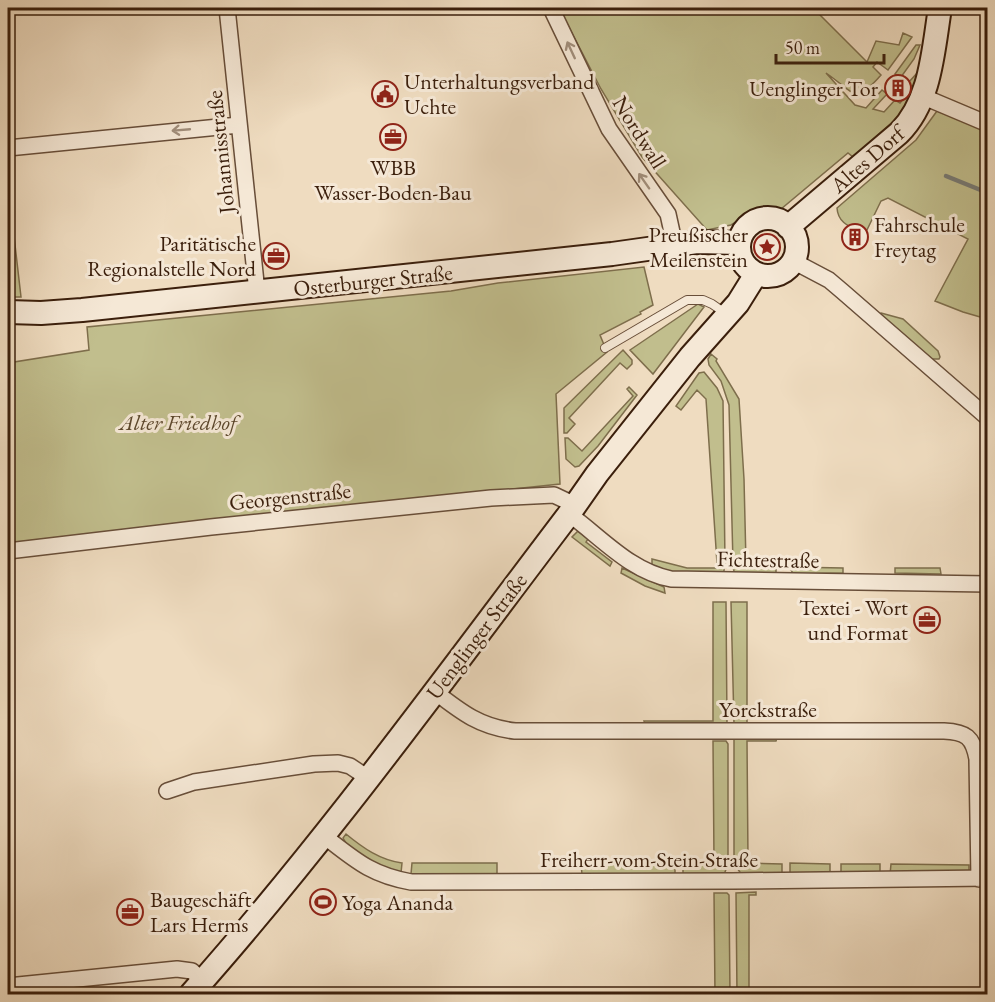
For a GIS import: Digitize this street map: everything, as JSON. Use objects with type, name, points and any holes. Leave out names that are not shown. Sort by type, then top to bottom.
[{"type":"main road","name":"Altes Dorf","points":[[788,226],[899,134],[917,111],[924,97],[940,8]]},
{"type":"main road","points":[[772,219],[788,226],[796,240],[796,255],[788,268],[773,276],[756,274],[748,269],[742,261],[739,243],[742,234],[754,221],[772,219]]},
{"type":"main road","name":"Osterburger Straße","points":[[8,312],[66,311],[718,241],[739,243]]},
{"type":"main road","name":"Uenglinger Straße","points":[[195,991],[266,909],[324,836],[597,474],[690,357],[738,303],[756,274]]},
{"type":"street","name":"Johannisstraße","points":[[227,8],[257,292]]},
{"type":"street","name":"Nordwall","points":[[551,8],[609,129],[668,214],[675,246]]},
{"type":"street","points":[[924,97],[987,124]]},
{"type":"street","points":[[8,148],[239,125]]},
{"type":"street","points":[[794,261],[829,280],[987,418]]},
{"type":"street","name":"Georgenstraße","points":[[8,551],[491,498],[554,495],[572,510]]},
{"type":"street","name":"Fichtestraße","points":[[572,510],[626,560],[653,574],[671,579],[987,584]]},
{"type":"street","name":"Yorckstraße","points":[[434,691],[470,717],[489,727],[515,730],[944,731],[963,734],[975,746],[977,759],[983,879]]},
{"type":"street","points":[[166,790],[194,782],[338,763],[357,769],[368,778]]},
{"type":"street","name":"Freiherr-vom-Stein-Straße","points":[[324,836],[369,870],[393,879],[411,882],[983,879]]},
{"type":"street","points":[[8,986],[177,969],[192,971],[195,991]]},
{"type":"lane","points":[[605,348],[687,300],[703,300],[727,315]]},
{"type":"green space","points":[[559,8],[813,8],[867,62],[876,41],[899,45],[903,33],[912,37],[888,70],[877,62],[873,67],[881,75],[865,90],[854,93],[826,73],[855,105],[866,108],[882,90],[887,94],[873,109],[884,112],[895,100],[900,103],[913,87],[908,83],[919,71],[912,99],[897,118],[853,157],[848,153],[781,209],[754,211],[731,225],[707,230],[642,157],[601,89]]},
{"type":"green space","points":[[916,45],[920,45],[914,59],[901,77],[895,74]]},
{"type":"green space","points":[[937,111],[987,129],[987,319],[935,301],[968,239],[888,198],[881,201],[865,234],[846,224],[838,213],[837,208],[916,140]]},
{"type":"green space","points":[[8,210],[11,210],[21,297],[13,297],[8,249]]},
{"type":"green space","name":"Alter Friedhof","points":[[644,267],[653,305],[640,312],[641,314],[600,335],[607,352],[556,394],[560,484],[8,543],[8,363],[89,350],[87,327],[451,291],[498,283]]},
{"type":"green space","points":[[698,304],[704,307],[653,374],[630,350]]},
{"type":"green space","points":[[881,313],[903,319],[938,351],[939,359],[931,359]]},
{"type":"green space","points":[[623,350],[632,360],[632,364],[627,369],[620,363],[569,418],[575,424],[567,433],[564,433],[564,408]]},
{"type":"green space","points":[[711,354],[717,359],[716,361],[739,399],[746,563],[733,563],[729,405],[721,381],[709,365],[708,359]]},
{"type":"green space","points":[[704,372],[717,388],[723,401],[725,563],[717,563],[706,399],[697,390],[681,410],[676,406],[699,373]]},
{"type":"green space","points":[[629,387],[637,395],[598,446],[579,466],[575,467],[566,459],[565,438],[568,438],[582,451],[633,396],[627,389]]},
{"type":"green space","points":[[578,531],[588,539],[586,542],[612,562],[610,566],[572,537]]},
{"type":"green space","points":[[652,559],[687,568],[724,568],[724,574],[671,572],[652,565]]},
{"type":"green space","points":[[776,567],[776,574],[735,574],[733,568]]},
{"type":"green space","points":[[790,567],[843,568],[843,573],[793,574]]},
{"type":"green space","points":[[622,568],[664,587],[665,593],[645,586],[621,573]]},
{"type":"green space","points":[[895,568],[940,568],[941,574],[895,573]]},
{"type":"green space","points":[[713,602],[726,602],[727,724],[645,724],[644,721],[713,721]]},
{"type":"green space","points":[[731,602],[747,602],[747,724],[734,724]]},
{"type":"green space","points":[[734,737],[777,738],[776,741],[747,741],[748,860],[734,860]]},
{"type":"green space","points":[[713,741],[726,741],[728,744],[728,860],[714,860]]},
{"type":"green space","points":[[346,834],[372,853],[402,863],[401,873],[360,856],[343,838]]},
{"type":"green space","points":[[412,863],[497,863],[497,874],[411,874]]},
{"type":"green space","points":[[581,863],[675,863],[675,875],[582,875]]},
{"type":"green space","points":[[683,863],[728,864],[722,875],[683,875]]},
{"type":"green space","points":[[737,863],[782,864],[782,875],[742,875],[737,868]]},
{"type":"green space","points":[[790,863],[830,864],[830,875],[790,875]]},
{"type":"green space","points":[[841,864],[880,864],[880,876],[841,875]]},
{"type":"green space","points":[[891,864],[969,865],[969,872],[890,875]]},
{"type":"green space","points":[[756,892],[756,895],[749,895],[749,994],[737,994],[736,893]]},
{"type":"green space","points":[[714,893],[729,895],[730,994],[715,994]]},
{"type":"waterway","points":[[946,176],[988,193]]},
{"type":"place","name":"Uenglinger Tor","points":[[898,88]]},
{"type":"place","name":"Unterhaltungsverband Uchte","points":[[385,94]]},
{"type":"place","name":"WBB Wasser-Boden-Bau","points":[[393,137]]},
{"type":"place","name":"Fahrschule Freytag","points":[[855,237]]},
{"type":"place","name":"Preußischer Meilenstein","points":[[767,247]]},
{"type":"place","name":"Paritätische Regionalstelle Nord","points":[[276,256]]},
{"type":"place","name":"Textei - Wort und Format","points":[[927,620]]},
{"type":"place","name":"Yoga Ananda","points":[[323,902]]},
{"type":"place","name":"Baugeschäft Lars Herms","points":[[130,912]]}]
